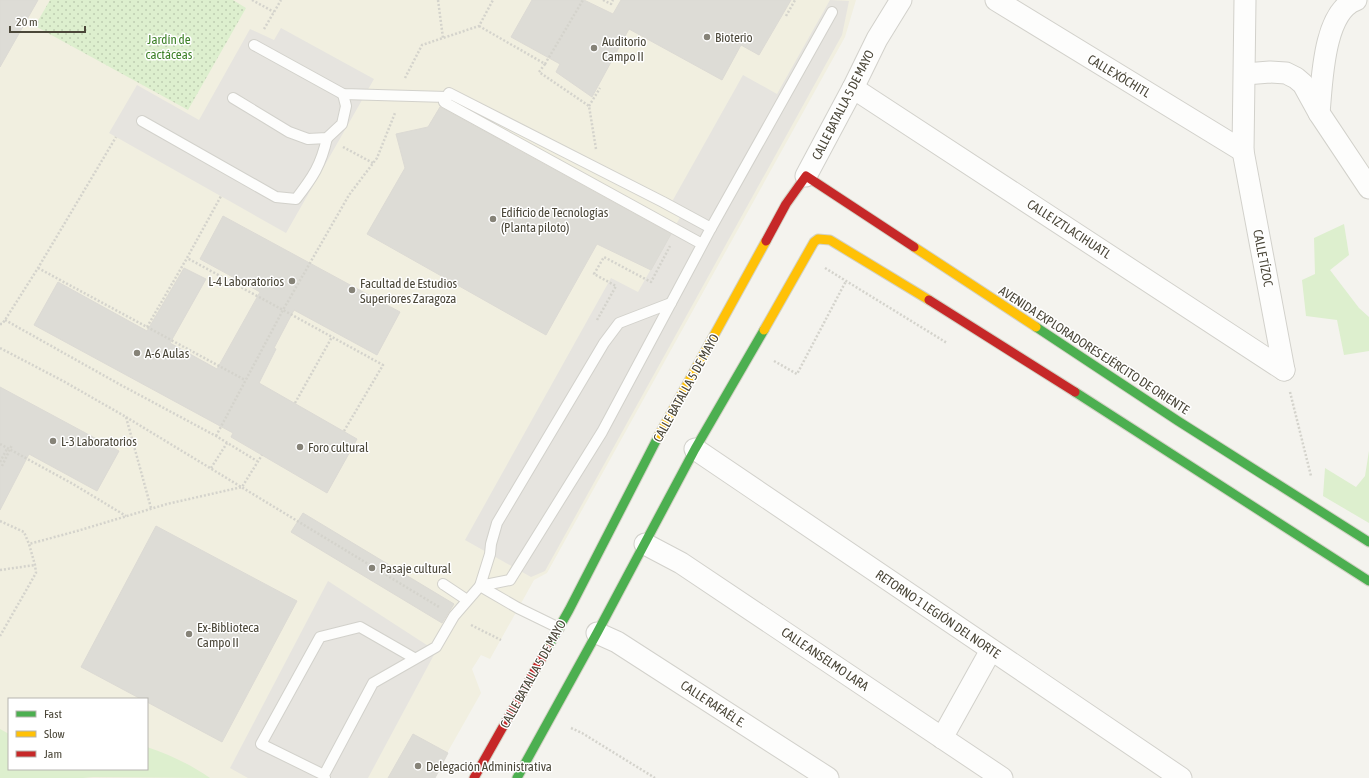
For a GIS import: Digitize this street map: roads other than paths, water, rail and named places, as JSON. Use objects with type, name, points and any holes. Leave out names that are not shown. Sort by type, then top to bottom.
[{"type":"street","points":[[877,38],[888,14],[892,0]]},
{"type":"street","name":"CALLE BATALLA 5 DE MAYO","points":[[474,778],[559,628],[568,620],[674,409],[786,204],[806,176],[853,88],[877,38],[901,0]]},
{"type":"street","name":"CALLE XÓCHITL","points":[[996,0],[1243,151]]},
{"type":"street","name":"CALLE TÍZOC","points":[[1245,0],[1243,151],[1284,370]]},
{"type":"street","points":[[1319,113],[1324,61],[1330,35],[1339,14],[1356,0]]},
{"type":"street","points":[[1245,74],[1270,72],[1286,73],[1304,84],[1319,113],[1369,188]]},
{"type":"street","name":"CALLE IZTLACIHUATL","points":[[853,88],[1284,370]]},
{"type":"street","name":"AVENIDA EXPLORADORES EJÉRCITO DE ORIENTE","points":[[806,176],[1165,412],[1369,542]]},
{"type":"street","points":[[517,778],[594,631],[645,544],[695,449],[814,242],[818,239],[830,240],[988,337],[1369,581]]},
{"type":"street","name":"RETORNO 1 LEGIÓN DEL NORTE","points":[[695,449],[1181,778]]},
{"type":"street","name":"CALLE ANSELMO LARA","points":[[645,544],[681,563],[1002,778]]},
{"type":"street","name":"CALLE RAFAÉL E.","points":[[594,631],[617,642],[828,778]]},
{"type":"street","points":[[942,738],[991,650]]},
{"type":"lane","points":[[480,586],[510,580],[602,432],[702,244],[832,12]]},
{"type":"lane","points":[[254,45],[343,94],[447,97]]},
{"type":"lane","points":[[702,244],[444,102],[449,93],[711,228]]},
{"type":"lane","points":[[142,121],[276,197],[296,199],[312,179],[323,155],[327,138],[342,124],[346,106],[343,94]]},
{"type":"lane","points":[[233,98],[290,132],[308,139],[327,138]]},
{"type":"lane","points":[[414,658],[360,627],[320,637],[261,744],[324,777],[373,683],[391,674],[414,658],[436,647],[454,616],[480,586],[490,554],[491,544],[497,523],[604,343],[619,323],[671,303]]},
{"type":"lane","points":[[442,584],[468,600]]},
{"type":"lane","points":[[480,586],[518,608],[559,628]]},
{"type":"place","name":"Bioterio","points":[[707,37]]},
{"type":"place","name":"Auditorio Campo II","points":[[594,48]]},
{"type":"place","name":"Edificio de Tecnologías (Planta piloto)","points":[[493,219]]},
{"type":"place","name":"L-4 Laboratorios","points":[[292,281]]},
{"type":"place","name":"Facultad de Estudios Superiores Zaragoza","points":[[352,290]]},
{"type":"place","name":"A-6 Aulas","points":[[137,353]]},
{"type":"place","name":"L-3 Laboratorios","points":[[53,441]]},
{"type":"place","name":"Foro cultural","points":[[300,447]]},
{"type":"place","name":"Pasaje cultural","points":[[372,568]]},
{"type":"place","name":"Ex-Biblioteca Campo II","points":[[189,634]]},
{"type":"place","name":"Delegación Administrativa","points":[[418,766]]},
{"type":"park label","name":"Jardín de cactáceas","points":[[169,46]]}]
